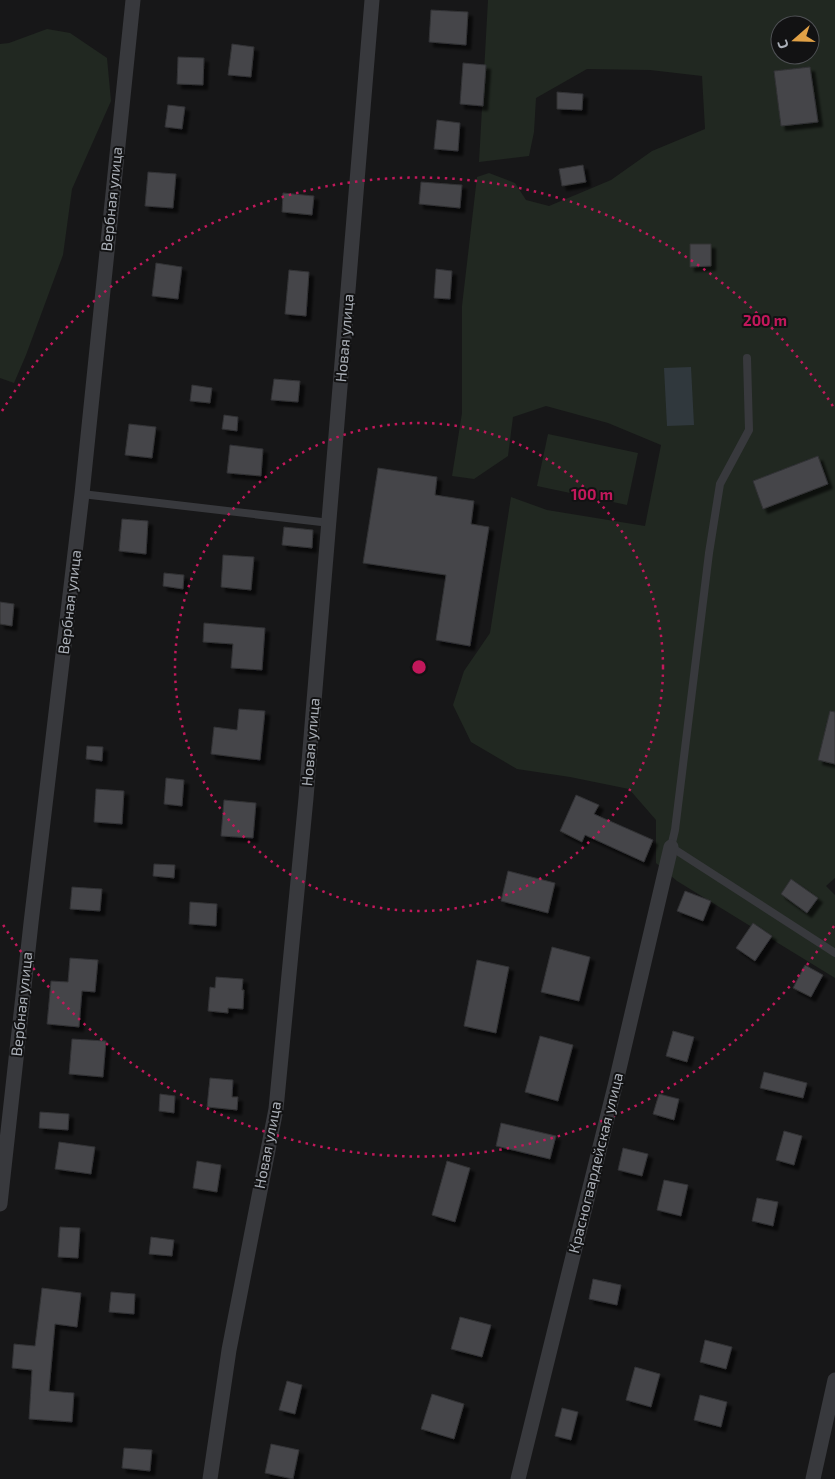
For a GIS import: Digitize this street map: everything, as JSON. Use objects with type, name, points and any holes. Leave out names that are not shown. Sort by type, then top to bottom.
[{"type":"street","name":"Вербная улица","points":[[0,1204],[82,494],[133,0]]},
{"type":"street","name":"Новая улица","points":[[210,1479],[229,1350],[276,1109],[330,522],[372,0]]},
{"type":"street","name":"Красногвардейская улица","points":[[518,1479],[615,1086],[671,847]]},
{"type":"street","points":[[813,1479],[835,1380]]},
{"type":"lane","points":[[747,358],[749,430],[720,484],[675,830],[671,847],[835,953]]},
{"type":"lane","points":[[82,494],[330,522]]},
{"type":"shaded area","points":[[488,0],[835,0],[835,878],[826,886],[835,895],[835,978],[677,881],[656,863],[656,820],[629,789],[517,769],[471,742],[453,705],[464,671],[490,633],[511,497],[547,510],[645,526],[661,445],[608,423],[546,406],[513,417],[508,456],[474,479],[452,476],[462,413],[462,306],[477,177],[489,173],[515,183],[526,200],[549,206],[611,180],[652,151],[705,129],[702,76],[650,70],[587,69],[536,98],[534,132],[529,156],[479,162]]},
{"type":"shaded area","points":[[47,29],[70,33],[107,58],[111,101],[72,189],[63,255],[14,383],[0,378],[0,44],[9,43]]},
{"type":"shaded area","points":[[691,367],[694,425],[667,426],[664,368]]},
{"type":"shaded area","points":[[548,434],[638,453],[627,505],[537,486]]},
{"type":"building","points":[[431,10],[468,12],[466,45],[429,42]]},
{"type":"building","points":[[232,44],[254,47],[251,77],[228,75]]},
{"type":"building","points":[[178,57],[204,58],[203,85],[177,84]]},
{"type":"building","points":[[463,63],[486,65],[483,106],[460,104]]},
{"type":"building","points":[[810,67],[818,122],[781,126],[774,71]]},
{"type":"building","points":[[557,92],[583,94],[582,110],[557,109]]},
{"type":"building","points":[[168,105],[185,107],[182,129],[165,127]]},
{"type":"building","points":[[437,120],[460,123],[458,151],[434,149]]},
{"type":"building","points":[[583,165],[586,182],[562,186],[559,169]]},
{"type":"building","points":[[148,172],[176,174],[173,208],[145,206]]},
{"type":"building","points":[[421,182],[462,185],[460,208],[419,204]]},
{"type":"building","points":[[283,193],[314,196],[312,215],[282,212]]},
{"type":"building","points":[[690,244],[711,244],[711,266],[690,267]]},
{"type":"building","points":[[156,263],[182,267],[178,299],[152,296]]},
{"type":"building","points":[[436,269],[452,271],[450,299],[434,298]]},
{"type":"building","points":[[289,270],[309,272],[306,316],[285,314]]},
{"type":"building","points":[[274,379],[300,381],[298,402],[271,400]]},
{"type":"building","points":[[192,385],[212,388],[210,403],[190,401]]},
{"type":"building","points":[[224,415],[238,417],[237,431],[222,429]]},
{"type":"building","points":[[129,424],[156,427],[152,458],[125,455]]},
{"type":"building","points":[[230,445],[263,449],[261,476],[227,473]]},
{"type":"building","points":[[818,456],[828,484],[763,509],[753,481]]},
{"type":"building","points":[[378,468],[437,477],[435,495],[474,501],[471,524],[489,527],[470,646],[436,640],[446,575],[363,563]]},
{"type":"building","points":[[122,519],[148,521],[146,554],[119,551]]},
{"type":"building","points":[[284,527],[313,530],[312,548],[282,545]]},
{"type":"building","points":[[223,555],[254,557],[251,590],[221,587]]},
{"type":"building","points":[[164,573],[184,575],[183,589],[163,586]]},
{"type":"building","points":[[0,602],[14,604],[12,626],[0,624]]},
{"type":"building","points":[[204,623],[265,628],[262,670],[231,668],[233,644],[203,642]]},
{"type":"building","points":[[239,709],[265,711],[260,760],[211,754],[214,727],[237,730]]},
{"type":"building","points":[[830,711],[835,712],[835,764],[818,760]]},
{"type":"building","points":[[87,746],[103,747],[102,761],[86,759]]},
{"type":"building","points":[[166,778],[184,780],[182,806],[164,804]]},
{"type":"building","points":[[96,789],[124,791],[122,824],[94,822]]},
{"type":"building","points":[[576,795],[599,805],[594,814],[653,840],[644,862],[585,835],[582,842],[560,831]]},
{"type":"building","points":[[224,800],[256,803],[253,838],[221,836]]},
{"type":"building","points":[[154,864],[175,865],[174,878],[153,876]]},
{"type":"building","points":[[508,871],[555,883],[548,913],[501,901]]},
{"type":"building","points":[[791,879],[818,898],[807,913],[781,894]]},
{"type":"building","points":[[72,887],[102,889],[100,911],[70,909]]},
{"type":"building","points":[[685,891],[711,901],[703,921],[677,911]]},
{"type":"building","points":[[190,902],[217,904],[216,926],[189,924]]},
{"type":"building","points":[[753,923],[772,936],[755,961],[736,948]]},
{"type":"building","points":[[552,947],[590,957],[579,1001],[541,992]]},
{"type":"building","points":[[70,958],[98,960],[95,992],[82,991],[79,1027],[47,1024],[51,981],[68,982]]},
{"type":"building","points":[[477,960],[509,967],[496,1033],[464,1026]]},
{"type":"building","points":[[805,965],[823,975],[811,997],[793,988]]},
{"type":"building","points":[[216,977],[243,979],[243,1009],[228,1008],[228,1013],[208,1011],[210,987],[215,988]]},
{"type":"building","points":[[673,1031],[694,1037],[687,1062],[666,1056]]},
{"type":"building","points":[[540,1036],[573,1045],[558,1101],[525,1092]]},
{"type":"building","points":[[72,1039],[106,1041],[103,1077],[69,1074]]},
{"type":"building","points":[[764,1072],[807,1083],[803,1098],[760,1088]]},
{"type":"building","points":[[210,1078],[233,1080],[232,1097],[238,1097],[237,1110],[207,1107]]},
{"type":"building","points":[[160,1094],[175,1096],[174,1113],[159,1111]]},
{"type":"building","points":[[659,1094],[679,1099],[674,1120],[653,1114]]},
{"type":"building","points":[[40,1112],[69,1114],[68,1130],[39,1128]]},
{"type":"building","points":[[501,1123],[556,1136],[550,1159],[496,1146]]},
{"type":"building","points":[[784,1131],[802,1136],[794,1165],[776,1160]]},
{"type":"building","points":[[59,1142],[95,1147],[91,1174],[55,1169]]},
{"type":"building","points":[[623,1148],[648,1154],[642,1176],[618,1170]]},
{"type":"building","points":[[197,1161],[221,1165],[217,1192],[193,1188]]},
{"type":"building","points":[[447,1161],[470,1168],[455,1222],[432,1215]]},
{"type":"building","points":[[664,1180],[688,1185],[681,1216],[657,1210]]},
{"type":"building","points":[[757,1198],[778,1202],[773,1226],[752,1221]]},
{"type":"building","points":[[60,1227],[80,1228],[78,1258],[58,1257]]},
{"type":"building","points":[[151,1237],[174,1240],[172,1256],[149,1254]]},
{"type":"building","points":[[593,1279],[621,1285],[617,1305],[589,1299]]},
{"type":"building","points":[[42,1288],[81,1293],[77,1327],[55,1324],[49,1391],[74,1393],[72,1422],[29,1419],[32,1370],[12,1368],[14,1344],[35,1346]]},
{"type":"building","points":[[111,1292],[135,1294],[134,1314],[109,1312]]},
{"type":"building","points":[[460,1317],[491,1325],[482,1357],[451,1349]]},
{"type":"building","points":[[705,1340],[732,1347],[726,1369],[700,1362]]},
{"type":"building","points":[[635,1367],[660,1374],[651,1407],[626,1400]]},
{"type":"building","points":[[287,1381],[302,1385],[295,1414],[279,1410]]},
{"type":"building","points":[[432,1394],[464,1404],[454,1439],[421,1429]]},
{"type":"building","points":[[700,1395],[727,1402],[721,1427],[694,1420]]},
{"type":"building","points":[[562,1408],[578,1412],[571,1440],[555,1436]]},
{"type":"building","points":[[271,1444],[299,1450],[293,1479],[265,1473]]},
{"type":"building","points":[[124,1448],[152,1450],[150,1471],[122,1468]]}]
